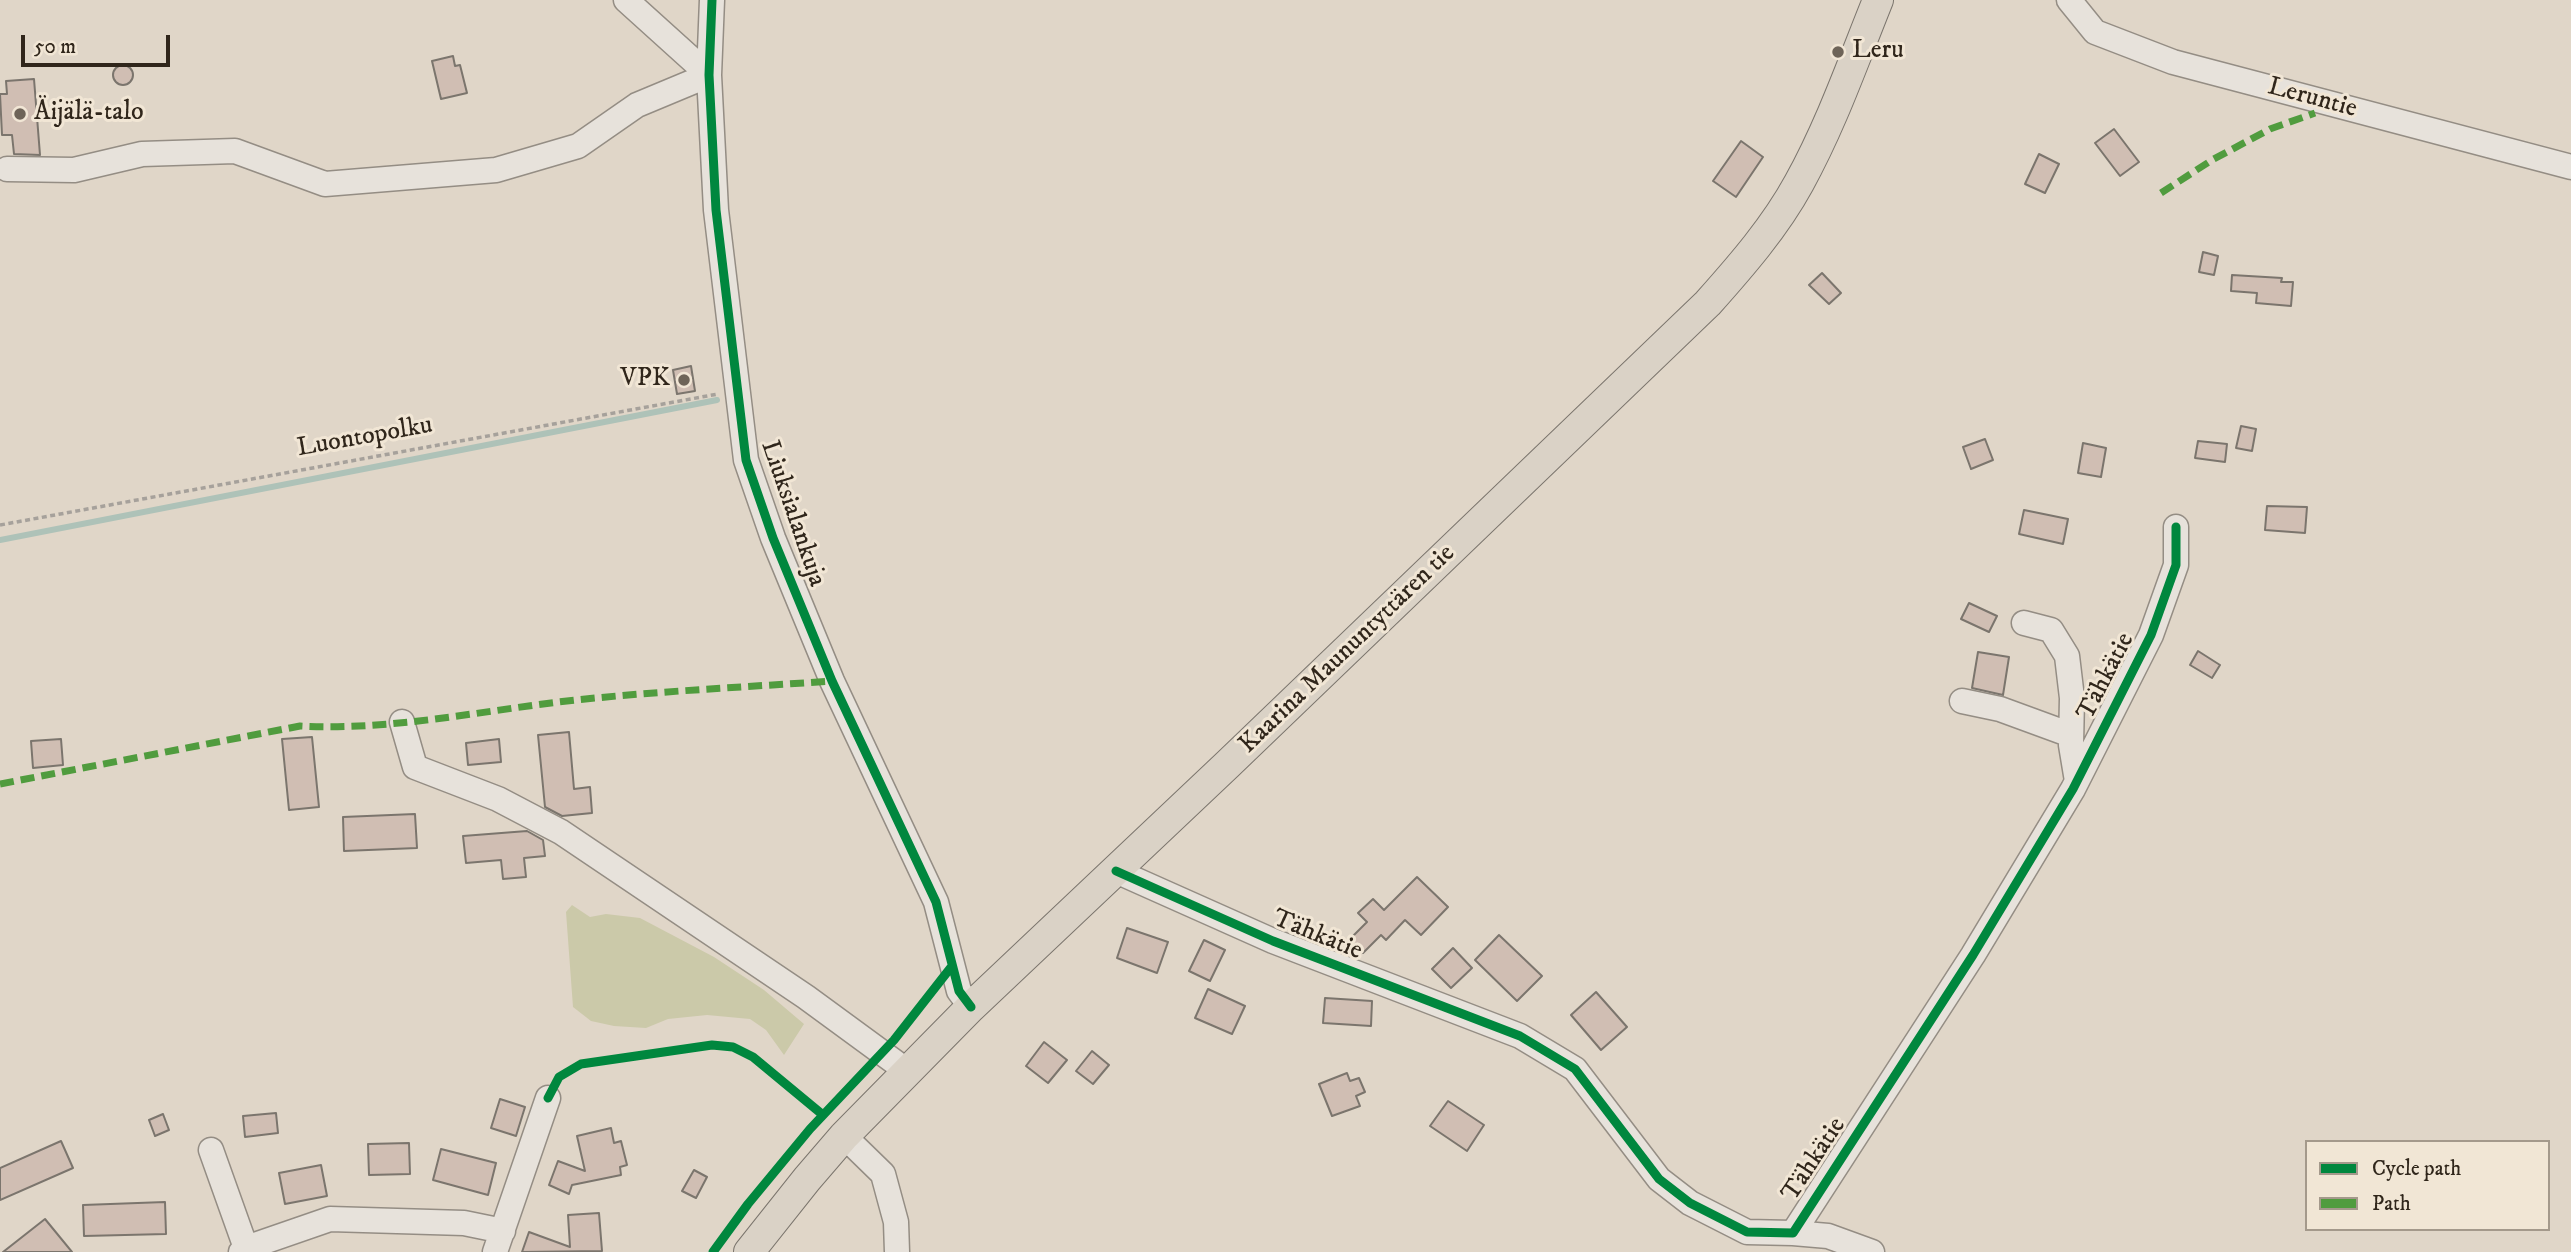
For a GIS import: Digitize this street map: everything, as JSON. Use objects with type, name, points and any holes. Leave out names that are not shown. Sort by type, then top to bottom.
[{"type":"main road","name":"Kaarina Maununtyttären tie","points":[[749,1252],[844,1136],[971,1007],[1672,340],[1749,257],[1798,185],[1809,164],[1830,121],[1878,0]]},
{"type":"street","points":[[7,169],[74,170],[142,154],[235,150],[325,184],[496,170],[579,146],[637,104],[709,75],[626,0]]},
{"type":"street","name":"Liuksialankuja","points":[[712,0],[709,75],[716,210],[746,460],[773,538],[832,681],[936,902],[959,991],[971,1007]]},
{"type":"street","name":"Leruntie","points":[[2069,0],[2095,32],[2173,62],[2571,167]]},
{"type":"street","name":"Tähkätie","points":[[1116,871],[1273,942],[1520,1036],[1575,1069],[1659,1179],[1690,1203],[1747,1232],[1793,1233],[1973,955],[2077,781],[2151,635],[2176,565],[2176,527]]},
{"type":"street","points":[[2024,623],[2051,630],[2067,656],[2071,735],[2077,781]]},
{"type":"street","points":[[1962,701],[2000,709],[2071,735]]},
{"type":"street","points":[[402,722],[415,767],[498,799],[561,832],[806,996],[907,1071]]},
{"type":"street","points":[[211,1150],[244,1250],[330,1219],[464,1223],[499,1242],[548,1098]]},
{"type":"street","points":[[844,1136],[883,1174],[896,1222],[897,1252]]},
{"type":"street","points":[[1793,1233],[1828,1236],[1872,1252]]},
{"type":"shaded area","points":[[572,905],[590,917],[606,914],[640,918],[714,957],[764,990],[804,1024],[784,1055],[766,1030],[750,1019],[707,1015],[668,1019],[646,1028],[591,1021],[573,1007],[566,912]]},
{"type":"building","points":[[453,56],[455,66],[460,65],[467,93],[441,99],[432,61]]},
{"type":"building","points":[[123,65],[130,68],[133,75],[130,82],[123,85],[116,82],[113,75],[116,68]]},
{"type":"building","name":"Äijälä-talo","points":[[34,79],[40,155],[14,154],[12,135],[2,135],[0,94],[7,94],[6,81]]},
{"type":"building","points":[[2114,129],[2139,162],[2120,176],[2095,143]]},
{"type":"building","points":[[1741,141],[1763,157],[1736,197],[1713,181]]},
{"type":"building","points":[[2039,154],[2059,164],[2045,193],[2025,184]]},
{"type":"building","points":[[2203,252],[2218,256],[2214,275],[2199,272]]},
{"type":"building","points":[[1822,273],[1841,293],[1829,304],[1809,285]]},
{"type":"building","points":[[2232,275],[2282,278],[2281,282],[2293,282],[2291,306],[2256,303],[2257,293],[2231,291]]},
{"type":"building","name":"VPK","points":[[691,366],[695,391],[677,394],[673,370]]},
{"type":"building","points":[[2241,426],[2256,429],[2252,451],[2236,448]]},
{"type":"building","points":[[1985,439],[1993,460],[1971,469],[1963,447]]},
{"type":"building","points":[[2198,441],[2227,444],[2225,462],[2195,458]]},
{"type":"building","points":[[2083,443],[2106,448],[2101,477],[2078,473]]},
{"type":"building","points":[[2267,506],[2307,507],[2305,533],[2265,530]]},
{"type":"building","points":[[2024,510],[2068,519],[2063,544],[2019,534]]},
{"type":"building","points":[[1969,603],[1997,616],[1989,632],[1961,619]]},
{"type":"building","points":[[2198,651],[2220,665],[2212,678],[2190,665]]},
{"type":"building","points":[[1978,652],[2009,657],[2003,695],[1972,688]]},
{"type":"building","points":[[569,732],[574,789],[590,787],[592,813],[562,816],[545,807],[538,735]]},
{"type":"building","points":[[312,737],[319,807],[289,810],[282,739]]},
{"type":"building","points":[[61,739],[63,765],[33,768],[31,741]]},
{"type":"building","points":[[499,739],[501,762],[468,765],[466,743]]},
{"type":"building","points":[[415,814],[417,848],[344,851],[343,817]]},
{"type":"building","points":[[527,831],[543,840],[545,856],[524,858],[526,877],[503,879],[501,860],[466,863],[463,836]]},
{"type":"building","points":[[1417,877],[1448,907],[1421,935],[1405,920],[1386,940],[1381,935],[1363,953],[1349,940],[1367,922],[1358,913],[1373,899],[1384,910]]},
{"type":"building","points":[[1127,928],[1168,942],[1157,973],[1117,958]]},
{"type":"building","points":[[1499,935],[1542,976],[1517,1001],[1475,960]]},
{"type":"building","points":[[1204,940],[1225,950],[1210,981],[1189,971]]},
{"type":"building","points":[[1453,948],[1472,968],[1451,988],[1432,969]]},
{"type":"building","points":[[1208,989],[1245,1006],[1232,1034],[1195,1018]]},
{"type":"building","points":[[1596,992],[1627,1027],[1601,1050],[1571,1015]]},
{"type":"building","points":[[1325,998],[1372,1001],[1371,1026],[1323,1023]]},
{"type":"building","points":[[1044,1042],[1067,1060],[1048,1083],[1026,1066]]},
{"type":"building","points":[[1092,1051],[1109,1065],[1093,1084],[1076,1071]]},
{"type":"building","points":[[1347,1073],[1350,1081],[1359,1078],[1365,1092],[1356,1096],[1360,1106],[1332,1116],[1319,1084]]},
{"type":"building","points":[[500,1099],[525,1107],[516,1136],[491,1128]]},
{"type":"building","points":[[1448,1101],[1484,1125],[1467,1151],[1430,1126]]},
{"type":"building","points":[[276,1113],[278,1133],[245,1137],[243,1116]]},
{"type":"building","points":[[163,1114],[169,1130],[155,1136],[149,1120]]},
{"type":"building","points":[[611,1128],[614,1143],[621,1141],[627,1165],[620,1167],[621,1175],[572,1185],[569,1194],[549,1185],[558,1161],[585,1171],[577,1136]]},
{"type":"building","points":[[61,1141],[73,1168],[0,1200],[0,1168]]},
{"type":"building","points":[[409,1143],[410,1174],[369,1175],[368,1144]]},
{"type":"building","points":[[441,1149],[496,1163],[488,1195],[433,1180]]},
{"type":"building","points":[[321,1165],[327,1196],[285,1204],[279,1173]]},
{"type":"building","points":[[694,1170],[707,1177],[696,1198],[682,1191]]},
{"type":"building","points":[[165,1202],[166,1234],[84,1236],[83,1205]]},
{"type":"building","points":[[599,1213],[602,1251],[522,1252],[529,1232],[570,1247],[568,1215]]},
{"type":"building","points":[[45,1219],[72,1252],[3,1252]]},
{"type":"waterway","points":[[0,540],[717,400]]},
{"type":"marked path","points":[[2161,193],[2212,160],[2270,129],[2315,113]]},
{"type":"marked path","points":[[0,784],[300,726],[404,723],[608,697],[832,681]]},
{"type":"cycle path","points":[[712,0],[709,75],[716,210],[746,460],[773,538],[832,681],[936,902],[959,991],[971,1007]]},
{"type":"cycle path","points":[[1116,871],[1273,941],[1520,1036],[1575,1069],[1659,1179],[1690,1203],[1747,1232],[1793,1233],[1973,955],[2073,789],[2151,635],[2176,565],[2176,527]]},
{"type":"cycle path","points":[[713,1252],[748,1204],[810,1129],[894,1040],[952,966]]},
{"type":"cycle path","points":[[548,1098],[559,1077],[581,1064],[712,1045],[733,1047],[753,1057],[823,1115]]},
{"type":"place","name":"Leru","points":[[1838,52]]},
{"type":"place","name":"Äijälä-talo","points":[[20,114]]},
{"type":"place","name":"VPK","points":[[684,380]]}]
